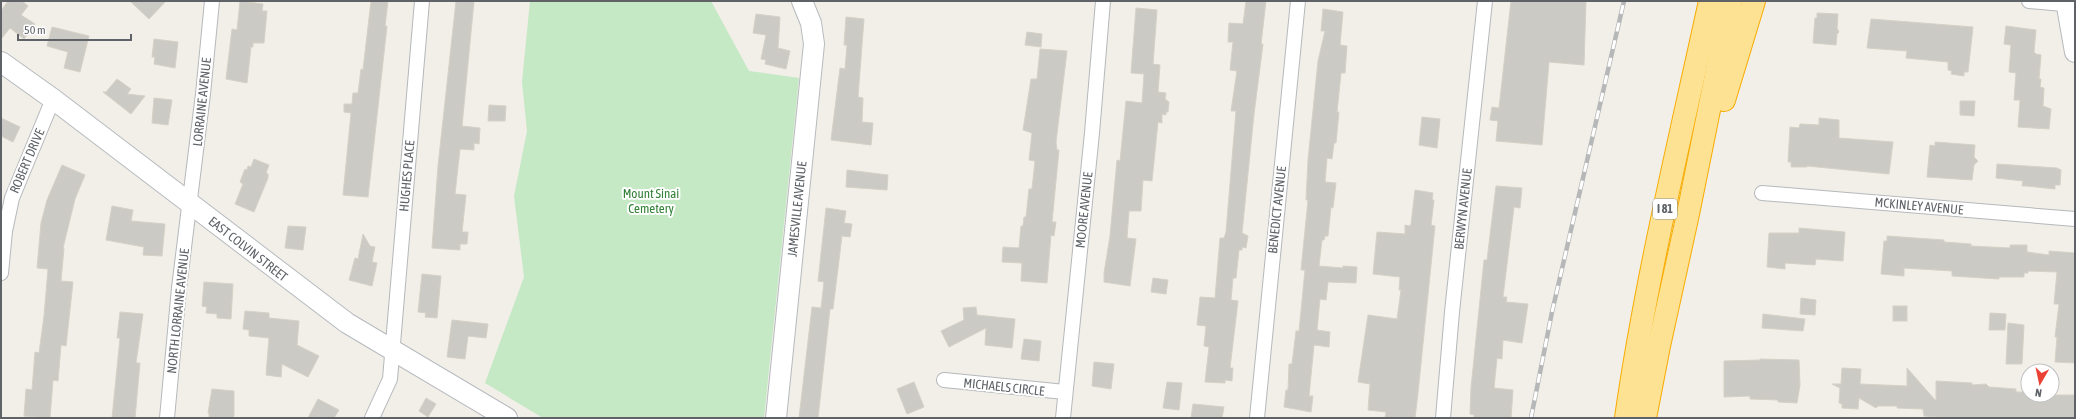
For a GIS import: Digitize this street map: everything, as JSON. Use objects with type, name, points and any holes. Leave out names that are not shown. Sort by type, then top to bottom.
[{"type":"highway","name":"I 81","points":[[1626,418],[1634,364],[1654,260],[1710,1]]},
{"type":"highway","name":"I 81","points":[[1646,418],[1659,346],[1688,214],[1731,1]]},
{"type":"highway","points":[[1688,214],[1754,1]]},
{"type":"street","name":"LORRAINE AVENUE","points":[[190,204],[212,1]]},
{"type":"street","name":"HUGHES PLACE","points":[[372,418],[390,379],[422,1]]},
{"type":"street","name":"JAMESVILLE AVENUE","points":[[776,418],[814,44],[811,23],[802,1]]},
{"type":"street","name":"MOORE AVENUE","points":[[1063,418],[1092,133],[1103,1]]},
{"type":"street","name":"BENEDICT AVENUE","points":[[1257,418],[1298,1]]},
{"type":"street","name":"BERWYN AVENUE","points":[[1443,418],[1452,312],[1485,1]]},
{"type":"street","points":[[2028,1],[2069,3],[2075,52]]},
{"type":"street","name":"EAST COLVIN STREET","points":[[1,62],[53,99],[304,292],[347,323],[507,418]]},
{"type":"street","name":"ROBERT DRIVE","points":[[1,273],[5,231],[12,198],[53,99]]},
{"type":"street","name":"MCKINLEY AVENUE","points":[[1762,193],[2075,219]]},
{"type":"street","name":"NORTH LORRAINE AVENUE","points":[[167,418],[179,288],[190,204]]},
{"type":"street","name":"MICHAELS CIRCLE","points":[[944,380],[1065,392]]},
{"type":"green space","name":"Mount Sinai Cemetery","points":[[530,1],[711,1],[749,71],[799,78],[764,418],[543,418],[485,383],[524,277],[514,196],[527,131],[522,82]]},
{"type":"building","points":[[8,1],[22,1],[28,6],[21,15],[35,24],[24,39],[10,28],[1,39],[1,11]]},
{"type":"building","points":[[130,1],[166,1],[149,19]]},
{"type":"building","points":[[240,1],[263,4],[262,11],[267,11],[264,43],[253,43],[253,47],[251,47],[247,83],[226,79],[232,29],[237,30]]},
{"type":"building","points":[[371,1],[388,1],[385,26],[387,26],[368,197],[343,195],[351,113],[344,112],[344,104],[352,104],[353,93],[358,93],[361,69],[363,70]]},
{"type":"building","points":[[456,1],[474,1],[462,126],[480,128],[479,144],[474,143],[474,150],[460,149],[455,194],[466,195],[462,232],[468,232],[467,244],[460,244],[460,250],[432,248],[438,166]]},
{"type":"building","points":[[1246,1],[1266,1],[1261,44],[1263,44],[1254,114],[1242,233],[1248,236],[1246,248],[1242,247],[1242,250],[1239,250],[1236,278],[1233,278],[1231,300],[1238,301],[1230,368],[1233,368],[1232,381],[1225,380],[1225,383],[1205,382],[1209,347],[1204,346],[1206,326],[1197,325],[1200,297],[1215,298],[1220,238],[1224,238],[1226,232],[1236,111],[1231,111],[1237,71],[1230,70],[1233,42],[1228,42],[1229,23],[1243,24]]},
{"type":"building","points":[[1511,1],[1586,1],[1584,65],[1549,62],[1542,145],[1496,141],[1498,121],[1490,120],[1492,107],[1499,108]]},
{"type":"building","points":[[1136,8],[1157,10],[1153,64],[1160,65],[1158,92],[1166,93],[1165,99],[1169,102],[1168,112],[1166,112],[1166,115],[1162,114],[1162,123],[1158,122],[1152,181],[1143,180],[1141,211],[1129,211],[1127,238],[1136,239],[1130,286],[1104,282],[1104,273],[1110,236],[1117,160],[1120,161],[1126,101],[1142,103],[1144,74],[1131,73]]},
{"type":"building","points":[[1323,9],[1343,12],[1340,45],[1347,46],[1345,73],[1341,73],[1337,112],[1339,112],[1336,143],[1334,143],[1332,159],[1327,158],[1325,182],[1336,183],[1333,208],[1331,207],[1328,236],[1325,236],[1324,240],[1322,240],[1319,266],[1343,268],[1343,266],[1357,267],[1356,283],[1328,282],[1326,300],[1320,299],[1317,330],[1330,332],[1329,347],[1314,345],[1309,396],[1313,396],[1311,412],[1284,407],[1286,390],[1288,390],[1289,364],[1292,364],[1296,331],[1299,331],[1305,270],[1301,270],[1308,200],[1306,200],[1308,160],[1318,61],[1325,31],[1321,31]]},
{"type":"building","points":[[1817,13],[1838,14],[1837,28],[1839,32],[1837,34],[1836,45],[1813,43],[1815,18],[1817,18]]},
{"type":"building","points":[[756,14],[780,17],[778,48],[790,51],[786,69],[765,64],[766,60],[761,59],[766,35],[753,33]]},
{"type":"building","points":[[846,17],[864,19],[858,97],[863,98],[862,122],[873,123],[871,145],[831,140],[840,68],[845,69],[847,45],[844,45]]},
{"type":"building","points":[[1871,19],[1973,27],[1968,72],[1964,72],[1964,76],[1951,74],[1952,71],[1948,70],[1948,62],[1906,58],[1907,51],[1867,48]]},
{"type":"building","points":[[2006,26],[2036,30],[2034,52],[2041,55],[2039,79],[2041,79],[2040,87],[2044,88],[2043,106],[2051,109],[2049,129],[2018,127],[2020,100],[2014,100],[2016,73],[2009,72],[2011,45],[2004,44]]},
{"type":"building","points":[[52,27],[89,36],[80,72],[64,68],[68,52],[47,46]]},
{"type":"building","points":[[1027,32],[1042,34],[1041,47],[1025,45]]},
{"type":"building","points":[[154,39],[178,42],[175,68],[154,64],[155,57],[152,57]]},
{"type":"building","points":[[1040,49],[1067,51],[1056,142],[1057,150],[1059,150],[1052,222],[1056,222],[1054,236],[1051,235],[1047,283],[1021,281],[1022,263],[1002,262],[1003,247],[1019,248],[1021,226],[1023,226],[1024,217],[1026,217],[1029,189],[1032,189],[1035,161],[1029,160],[1032,133],[1023,130],[1031,79],[1037,79]]},
{"type":"building","points":[[117,79],[131,89],[127,94],[145,96],[131,114],[103,92],[106,92]]},
{"type":"building","points":[[154,98],[172,100],[168,125],[152,123]]},
{"type":"building","points":[[1960,101],[1975,101],[1974,116],[1960,115]]},
{"type":"building","points":[[489,105],[506,106],[505,121],[488,121]]},
{"type":"building","points":[[1422,117],[1440,119],[1437,148],[1419,145]]},
{"type":"building","points":[[1,118],[20,127],[13,142],[1,136]]},
{"type":"building","points":[[1819,118],[1839,120],[1839,138],[1893,142],[1889,174],[1807,166],[1791,167],[1791,162],[1788,162],[1790,127],[1799,128],[1800,124],[1819,125]]},
{"type":"building","points":[[1935,142],[1975,145],[1974,157],[1978,161],[1974,165],[1972,180],[1927,177],[1930,145],[1935,146]]},
{"type":"building","points":[[254,159],[269,165],[266,173],[268,174],[268,178],[254,212],[235,204],[243,184],[240,182],[245,169],[247,170],[248,166],[251,167]]},
{"type":"building","points":[[1997,164],[2057,168],[2061,170],[2060,185],[2055,185],[2055,189],[2022,186],[2023,181],[1996,178]]},
{"type":"building","points":[[62,165],[85,175],[75,199],[63,248],[61,281],[73,282],[66,346],[61,345],[58,381],[53,380],[50,418],[24,416],[26,389],[32,390],[35,352],[39,353],[44,316],[48,269],[37,268],[41,223],[47,200]]},
{"type":"building","points":[[847,170],[888,175],[887,190],[846,187]]},
{"type":"building","points":[[1496,186],[1522,188],[1520,208],[1514,207],[1503,297],[1507,297],[1506,302],[1528,304],[1522,343],[1503,340],[1502,359],[1497,358],[1494,388],[1513,390],[1511,418],[1480,418],[1474,417],[1474,415],[1470,414],[1471,388],[1484,260],[1487,260]]},
{"type":"building","points":[[1415,190],[1433,193],[1432,200],[1434,200],[1431,225],[1435,226],[1415,418],[1385,418],[1386,412],[1368,410],[1370,384],[1358,382],[1368,315],[1397,319],[1401,290],[1399,290],[1400,277],[1373,274],[1377,232],[1405,234],[1405,225],[1410,226],[1411,224]]},
{"type":"building","points":[[112,206],[133,210],[131,221],[165,224],[162,256],[143,255],[144,247],[106,240]]},
{"type":"building","points":[[826,208],[846,211],[844,223],[852,224],[850,237],[842,236],[833,309],[830,309],[818,418],[799,418],[812,307],[821,308],[824,282],[818,281]]},
{"type":"building","points":[[288,226],[306,227],[303,250],[285,248]]},
{"type":"building","points":[[1799,228],[1845,232],[1843,261],[1816,259],[1815,265],[1785,263],[1785,269],[1767,267],[1769,233],[1799,233]]},
{"type":"building","points":[[363,234],[370,246],[375,247],[372,262],[377,263],[372,286],[349,280],[355,258],[358,259]]},
{"type":"building","points":[[1887,236],[1944,240],[1944,242],[1971,244],[1971,246],[2010,248],[2010,245],[2027,245],[2027,252],[2049,255],[2049,251],[2075,253],[2075,363],[2055,362],[2057,337],[2055,337],[2059,304],[2054,304],[2057,272],[2028,271],[2028,273],[2024,273],[2024,277],[1999,277],[1999,279],[1952,276],[1952,271],[1904,268],[1904,276],[1881,274],[1884,241],[1887,241]]},
{"type":"building","points":[[422,274],[441,276],[437,318],[425,317],[426,313],[418,312]]},
{"type":"building","points":[[1153,278],[1168,280],[1166,294],[1151,292]]},
{"type":"building","points":[[204,282],[233,284],[231,319],[217,318],[217,314],[206,313],[207,307],[202,306]]},
{"type":"building","points":[[1801,298],[1816,300],[1815,315],[1800,314]]},
{"type":"building","points":[[1893,306],[1907,306],[1907,321],[1893,321]]},
{"type":"building","points":[[976,307],[977,315],[1015,319],[1012,348],[985,345],[986,328],[949,347],[941,331],[964,320],[963,308]]},
{"type":"building","points":[[245,311],[269,313],[269,318],[299,321],[297,345],[319,356],[308,377],[282,364],[281,377],[266,375],[269,338],[249,336],[249,330],[243,329]]},
{"type":"building","points":[[120,312],[143,314],[136,363],[140,363],[135,418],[112,418],[120,338],[117,338]]},
{"type":"building","points":[[1990,313],[2006,314],[2005,330],[1989,330]]},
{"type":"building","points":[[1763,314],[1805,319],[1803,331],[1762,328]]},
{"type":"building","points":[[452,320],[488,324],[486,338],[468,336],[465,359],[447,357]]},
{"type":"building","points":[[2008,323],[2024,325],[2022,363],[2006,364]]},
{"type":"building","points":[[1024,339],[1041,341],[1039,361],[1021,359]]},
{"type":"building","points":[[1760,359],[1799,360],[1800,385],[1797,403],[1778,402],[1778,400],[1750,399],[1750,396],[1724,397],[1724,361]]},
{"type":"building","points":[[1094,362],[1114,364],[1111,389],[1092,386]]},
{"type":"building","points":[[1842,368],[1861,369],[1860,384],[1907,386],[1907,368],[1936,401],[1936,381],[1972,383],[1972,385],[1986,384],[1989,387],[2016,389],[2016,392],[2020,392],[2020,403],[2060,403],[2060,395],[2075,395],[2075,418],[1951,418],[1924,416],[1923,409],[1897,408],[1897,406],[1878,406],[1876,408],[1859,398],[1858,409],[1842,408],[1842,404],[1839,403],[1840,388],[1832,384],[1841,384]]},
{"type":"building","points":[[914,382],[924,407],[907,414],[897,389]]},
{"type":"building","points":[[1167,382],[1182,383],[1179,410],[1163,408]]},
{"type":"building","points":[[212,389],[234,391],[234,416],[232,418],[209,418],[208,413]]},
{"type":"building","points":[[426,398],[436,404],[428,417],[419,411]]},
{"type":"building","points":[[318,399],[339,410],[334,418],[308,418]]},
{"type":"building","points":[[1193,404],[1224,407],[1222,418],[1191,418]]},
{"type":"railway","points":[[1531,418],[1552,312],[1624,1]]}]
